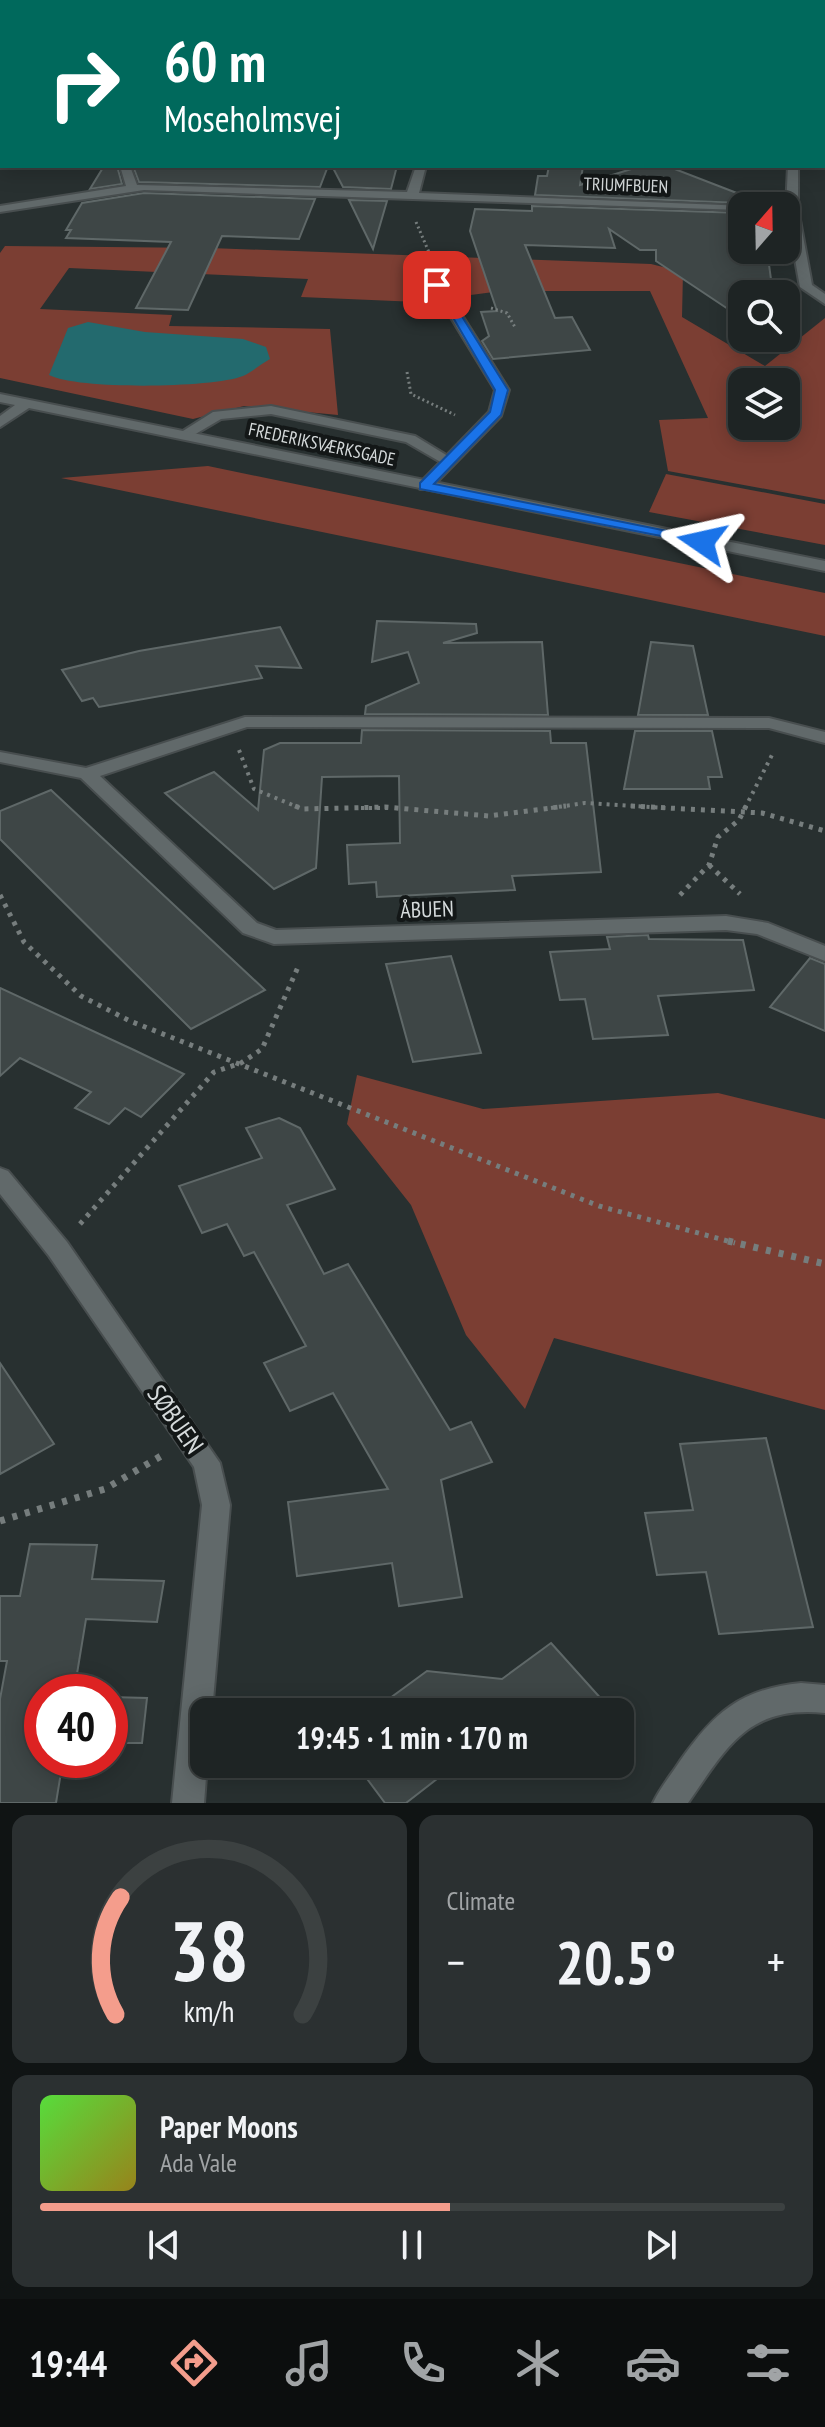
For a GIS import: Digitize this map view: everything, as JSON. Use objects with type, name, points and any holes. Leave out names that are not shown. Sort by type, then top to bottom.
[{"type":"street","points":[[126,168],[132,187]]},
{"type":"street","points":[[406,196],[420,168]]},
{"type":"street","points":[[791,192],[793,168]]},
{"type":"street","name":"TRIUMFBUEN","points":[[0,209],[132,187],[728,207]]},
{"type":"street","points":[[800,259],[806,287],[825,300]]},
{"type":"street","points":[[425,486],[496,413],[502,390],[437,285]]},
{"type":"street","name":"FREDERIKSVÆRKSGADE","points":[[0,398],[825,566]]},
{"type":"street","points":[[0,423],[25,404]]},
{"type":"street","points":[[182,436],[218,415],[271,410],[410,439],[449,461]]},
{"type":"street","points":[[0,757],[87,774],[245,722],[769,723],[825,738]]},
{"type":"street","name":"ÅBUEN","points":[[87,774],[250,928],[274,937],[726,923],[761,928],[825,954]]},
{"type":"street","name":"SØBUEN","points":[[0,1177],[58,1249],[207,1463],[216,1505],[188,1803]]},
{"type":"street","points":[[669,1803],[730,1722],[766,1705],[801,1695],[825,1699]]},
{"type":"path","points":[[406,196],[434,264],[437,285]]},
{"type":"path","points":[[491,308],[507,313],[516,329]]},
{"type":"path","points":[[407,372],[411,394],[460,417]]},
{"type":"path","points":[[230,727],[254,789],[303,809],[385,807],[489,816],[585,803],[762,813],[825,831]]},
{"type":"path","points":[[666,925],[680,895],[709,865],[718,837],[739,820],[740,812],[785,727]]},
{"type":"path","points":[[0,895],[24,942],[81,996],[130,1021],[599,1206],[774,1254],[825,1264]]},
{"type":"path","points":[[58,1249],[214,1072],[241,1063],[262,1049],[311,937]]},
{"type":"path","points":[[0,1521],[105,1489],[191,1439]]},
{"type":"shaded area","points":[[5,246],[210,248],[651,264],[683,272],[682,317],[728,344],[728,352],[741,352],[765,366],[782,352],[800,352],[800,338],[825,318],[825,500],[668,471],[659,420],[708,418],[650,291],[501,291],[418,302],[301,297],[308,279],[69,268],[40,309],[172,315],[169,326],[330,329],[338,415],[244,406],[193,419],[0,378],[0,253]]},
{"type":"shaded area","points":[[208,466],[825,593],[825,636],[61,478]]},
{"type":"shaded area","points":[[666,474],[825,504],[825,545],[649,512]]},
{"type":"shaded area","points":[[357,1075],[483,1109],[718,1093],[825,1119],[825,1410],[554,1338],[525,1409],[466,1335],[411,1205],[347,1124]]},
{"type":"water","points":[[88,322],[145,332],[243,339],[266,347],[270,359],[243,376],[204,383],[115,385],[64,380],[49,375],[68,328]]},
{"type":"building","points":[[103,168],[118,168],[122,184],[90,189]]},
{"type":"building","points":[[134,168],[327,168],[320,187],[139,182]]},
{"type":"building","points":[[333,168],[396,168],[391,189],[343,187]]},
{"type":"building","points":[[549,168],[583,168],[580,185],[635,168],[672,168],[734,192],[728,192],[728,202],[535,195],[538,176],[547,176]]},
{"type":"building","points":[[144,193],[315,199],[299,239],[222,236],[188,310],[136,308],[171,242],[66,238],[71,230],[66,230],[82,203]]},
{"type":"building","points":[[349,200],[387,201],[373,249]]},
{"type":"building","points":[[532,206],[728,213],[728,264],[769,264],[771,280],[728,280],[728,309],[656,261],[656,250],[640,250],[609,229],[615,248],[525,245],[555,318],[572,317],[590,350],[493,359],[482,341],[489,336],[481,312],[497,311],[470,231],[475,209],[532,211]]},
{"type":"building","points":[[377,621],[476,624],[477,633],[443,643],[542,642],[548,715],[365,714],[366,706],[419,683],[408,652],[372,662]]},
{"type":"building","points":[[280,627],[301,668],[256,666],[262,678],[99,707],[93,698],[82,701],[62,670],[139,651]]},
{"type":"building","points":[[651,642],[693,646],[708,715],[638,715]]},
{"type":"building","points":[[362,730],[550,731],[551,743],[586,743],[601,872],[512,876],[515,890],[377,897],[376,882],[349,884],[347,845],[400,843],[399,776],[322,777],[316,868],[274,889],[165,793],[214,772],[258,810],[264,750],[280,743],[361,743]]},
{"type":"building","points":[[635,731],[712,731],[722,777],[708,777],[710,789],[624,789]]},
{"type":"building","points":[[51,790],[265,990],[191,1029],[0,839],[0,811]]},
{"type":"building","points":[[648,935],[649,939],[743,940],[754,990],[658,996],[668,1035],[593,1039],[585,999],[560,1000],[550,952],[610,949],[607,937]]},
{"type":"building","points":[[451,956],[481,1053],[413,1062],[386,964]]},
{"type":"building","points":[[810,958],[825,964],[825,1031],[770,1007]]},
{"type":"building","points":[[0,988],[184,1074],[141,1117],[125,1108],[109,1124],[75,1108],[91,1092],[20,1058],[0,1076]]},
{"type":"building","points":[[279,1118],[300,1128],[335,1189],[287,1205],[324,1274],[348,1264],[450,1430],[471,1422],[492,1462],[441,1480],[462,1597],[399,1606],[392,1563],[297,1576],[288,1502],[388,1489],[333,1393],[290,1411],[264,1363],[306,1346],[254,1252],[244,1256],[227,1224],[202,1233],[179,1186],[262,1158],[246,1128]]},
{"type":"building","points":[[0,1363],[54,1444],[0,1474]]},
{"type":"building","points":[[766,1438],[813,1627],[719,1634],[706,1572],[657,1575],[645,1513],[693,1510],[680,1444]]},
{"type":"building","points":[[30,1544],[97,1545],[92,1579],[164,1581],[157,1622],[86,1619],[77,1674],[24,1674],[24,1778],[60,1778],[56,1803],[0,1803],[0,1699],[7,1661],[0,1661],[0,1596],[20,1596]]},
{"type":"building","points":[[551,1643],[600,1698],[390,1698],[427,1671],[502,1679]]},
{"type":"building","points":[[128,1697],[147,1698],[142,1743],[128,1743]]},
{"type":"building","points":[[366,1778],[438,1778],[406,1803],[385,1803]]},
{"type":"route","points":[[437,285],[502,390],[496,413],[425,486],[702,542]]}]
